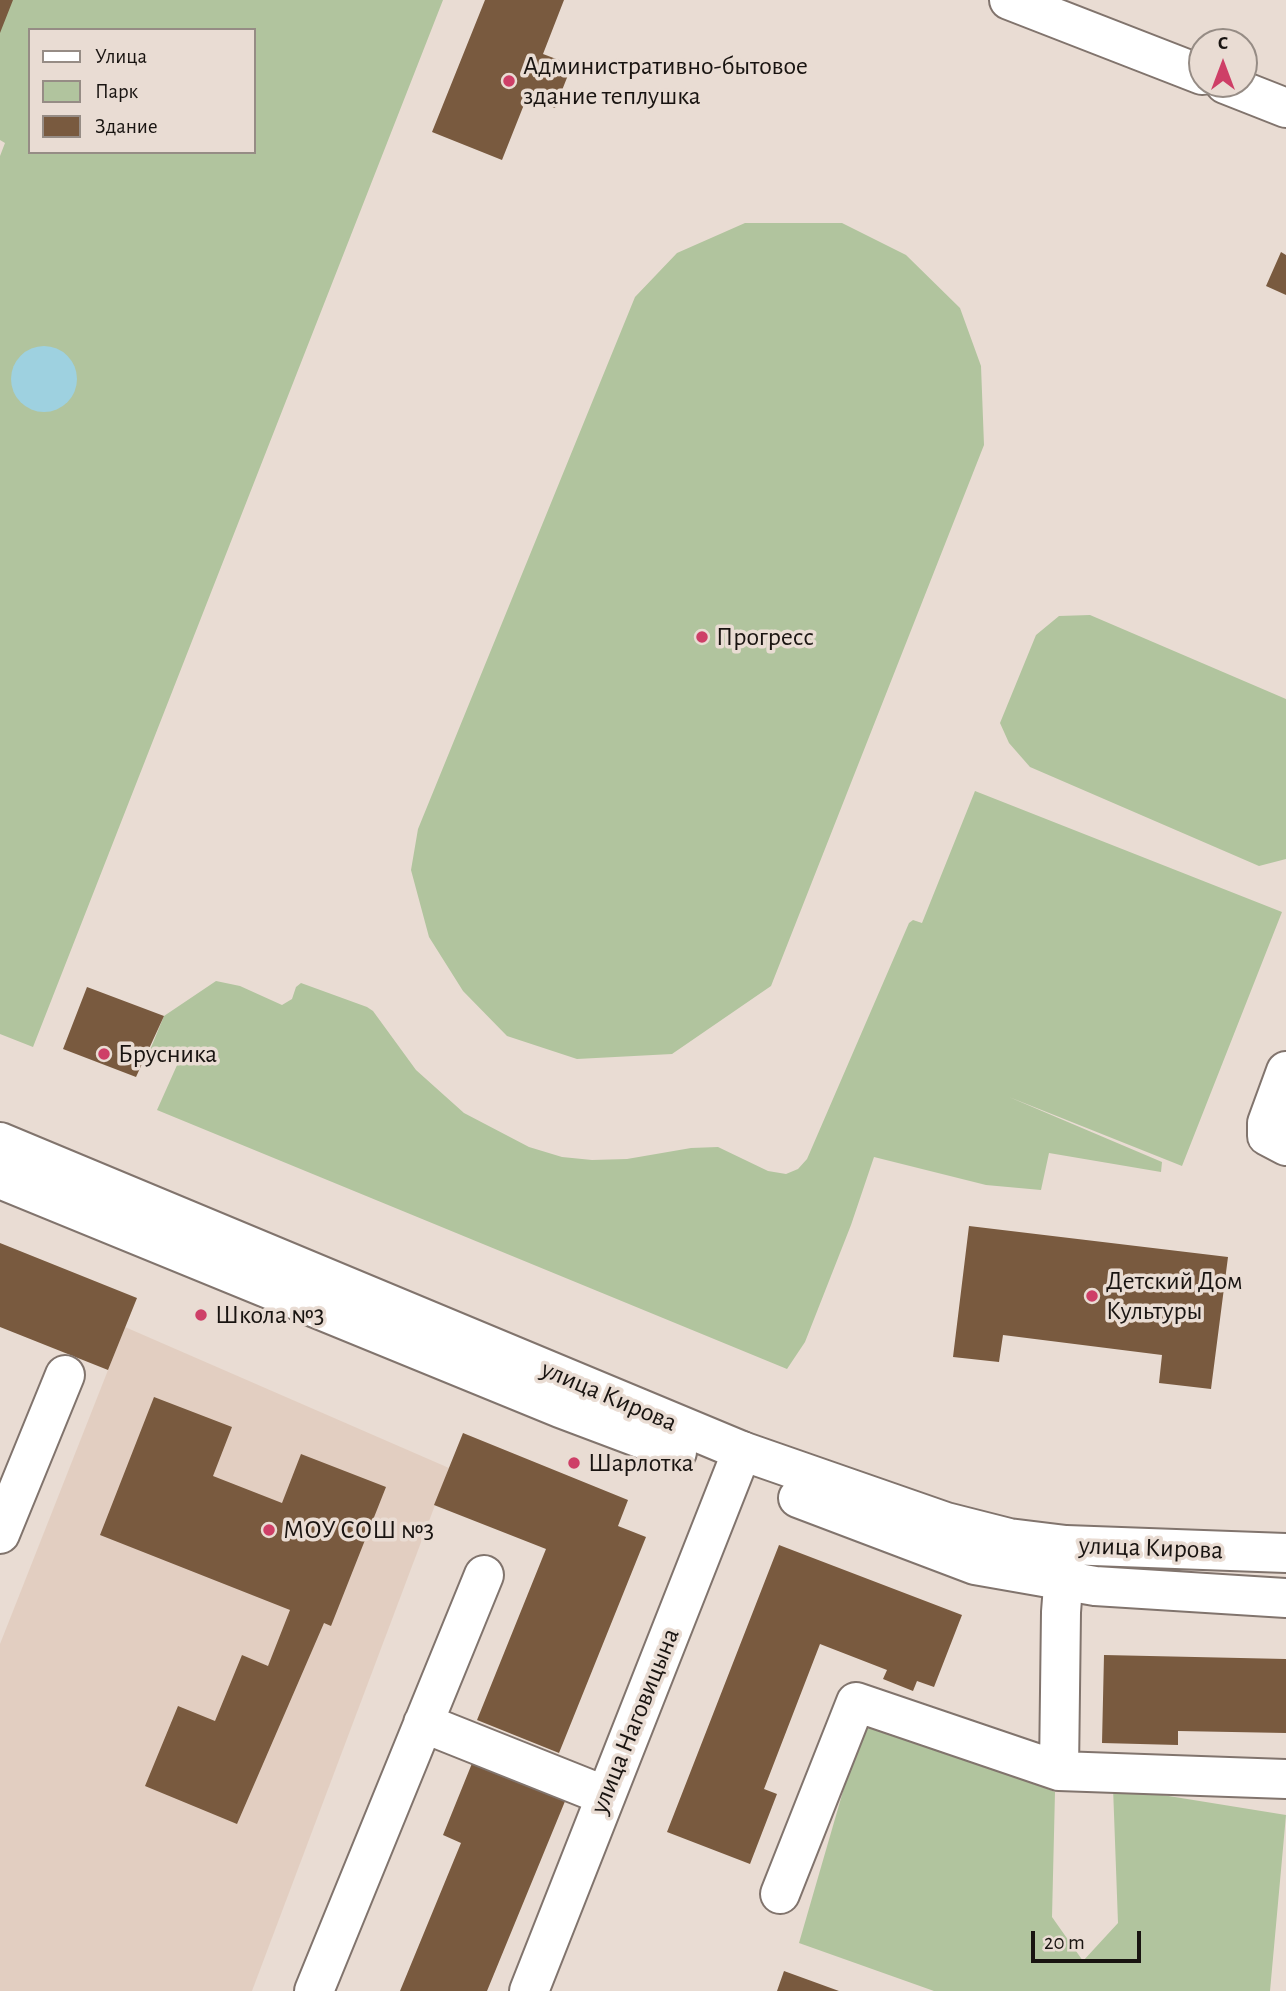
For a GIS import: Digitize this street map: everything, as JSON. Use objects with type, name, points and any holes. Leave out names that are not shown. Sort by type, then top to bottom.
[{"type":"main road","points":[[1009,0],[1188,70]]},
{"type":"main road","points":[[1258,97],[1286,108]]},
{"type":"main road","points":[[1286,1071],[1267,1123],[1267,1136],[1286,1146]]},
{"type":"main road","name":"улица Кирова","points":[[0,1142],[738,1462]]},
{"type":"main road","name":"улица Кирова","points":[[0,1180],[560,1408],[738,1462],[1009,1538],[1065,1562],[1095,1586],[1286,1598]]},
{"type":"main road","points":[[0,1534],[65,1375]]},
{"type":"main road","name":"улица Наговицына","points":[[529,1991],[738,1462]]},
{"type":"main road","name":"улица Кирова","points":[[1065,1562],[1286,1553]]},
{"type":"main road","points":[[1059,1771],[1065,1562]]},
{"type":"main road","points":[[314,1991],[484,1575]]},
{"type":"main road","points":[[780,1894],[856,1702],[1059,1771],[1286,1779]]},
{"type":"main road","points":[[424,1723],[606,1796]]},
{"type":"shaded area","points":[[125,1327],[449,1468],[252,1991],[0,1991],[0,1644]]},
{"type":"green space","points":[[0,0],[443,0],[33,1047],[0,1034],[0,156],[5,143],[0,140]]},
{"type":"green space","name":"Прогресс","points":[[745,223],[842,223],[906,255],[960,308],[981,366],[984,445],[771,986],[672,1054],[577,1059],[507,1036],[463,991],[429,937],[411,870],[418,829],[635,297],[677,253]]},
{"type":"green space","points":[[1090,615],[1286,699],[1286,859],[1259,866],[1030,767],[1009,743],[1000,723],[1036,635],[1059,616]]},
{"type":"green space","points":[[975,791],[1282,912],[1182,1166],[1009,1097],[1162,1162],[1161,1172],[1049,1153],[1041,1190],[986,1185],[874,1157],[851,1225],[805,1342],[787,1369],[157,1110],[182,1054],[150,1050],[164,1016],[216,981],[240,986],[282,1005],[292,999],[296,987],[301,983],[373,1011],[416,1070],[464,1113],[529,1147],[562,1157],[592,1160],[627,1159],[691,1148],[718,1147],[768,1171],[786,1174],[798,1169],[807,1159],[909,923],[913,920],[922,923]]},
{"type":"green space","points":[[866,1712],[1055,1792],[1052,1917],[1083,1961],[1118,1923],[1113,1787],[1286,1815],[1270,1991],[934,1991],[799,1943]]},
{"type":"water","points":[[44,346],[57,348],[67,356],[75,366],[75,392],[67,402],[57,410],[44,412],[31,410],[21,402],[13,392],[11,379],[13,366],[21,356],[31,348]]},
{"type":"building","points":[[0,0],[13,0],[0,33]]},
{"type":"building","name":"Административно-бытовое здание теплушка","points":[[485,0],[564,0],[543,54],[572,65],[555,108],[527,97],[502,160],[432,132]]},
{"type":"building","points":[[1281,252],[1286,255],[1286,295],[1266,286]]},
{"type":"building","points":[[87,987],[164,1016],[136,1077],[63,1049]]},
{"type":"building","name":"Детский Дом Культуры","points":[[969,1226],[1228,1257],[1211,1389],[1159,1383],[1162,1355],[1003,1335],[999,1362],[953,1357]]},
{"type":"building","points":[[0,1243],[137,1298],[108,1370],[0,1327]]},
{"type":"building","points":[[154,1397],[232,1427],[213,1476],[282,1503],[301,1454],[386,1487],[331,1626],[324,1623],[237,1824],[145,1786],[178,1706],[215,1721],[242,1655],[268,1666],[290,1610],[100,1535]]},
{"type":"building","points":[[463,1433],[628,1500],[618,1526],[646,1537],[559,1753],[477,1720],[546,1549],[434,1505]]},
{"type":"building","points":[[779,1545],[962,1615],[934,1687],[917,1681],[913,1691],[883,1679],[887,1670],[820,1644],[764,1789],[777,1794],[750,1864],[667,1832]]},
{"type":"building","points":[[1104,1655],[1286,1659],[1286,1733],[1178,1731],[1178,1745],[1102,1743]]},
{"type":"building","points":[[475,1756],[568,1794],[487,1991],[400,1991],[461,1843],[443,1835]]},
{"type":"building","points":[[784,1971],[839,1991],[777,1991]]},
{"type":"place","name":"Административно-бытовое здание теплушка","points":[[509,81]]},
{"type":"place","name":"Прогресс","points":[[702,637]]},
{"type":"place","name":"Брусника","points":[[104,1054]]},
{"type":"place","name":"Детский Дом Культуры","points":[[1092,1296]]},
{"type":"place","name":"Школа №3","points":[[201,1315]]},
{"type":"place","name":"Шарлотка","points":[[574,1463]]},
{"type":"place","name":"МОУ СОШ №3","points":[[269,1530]]}]
